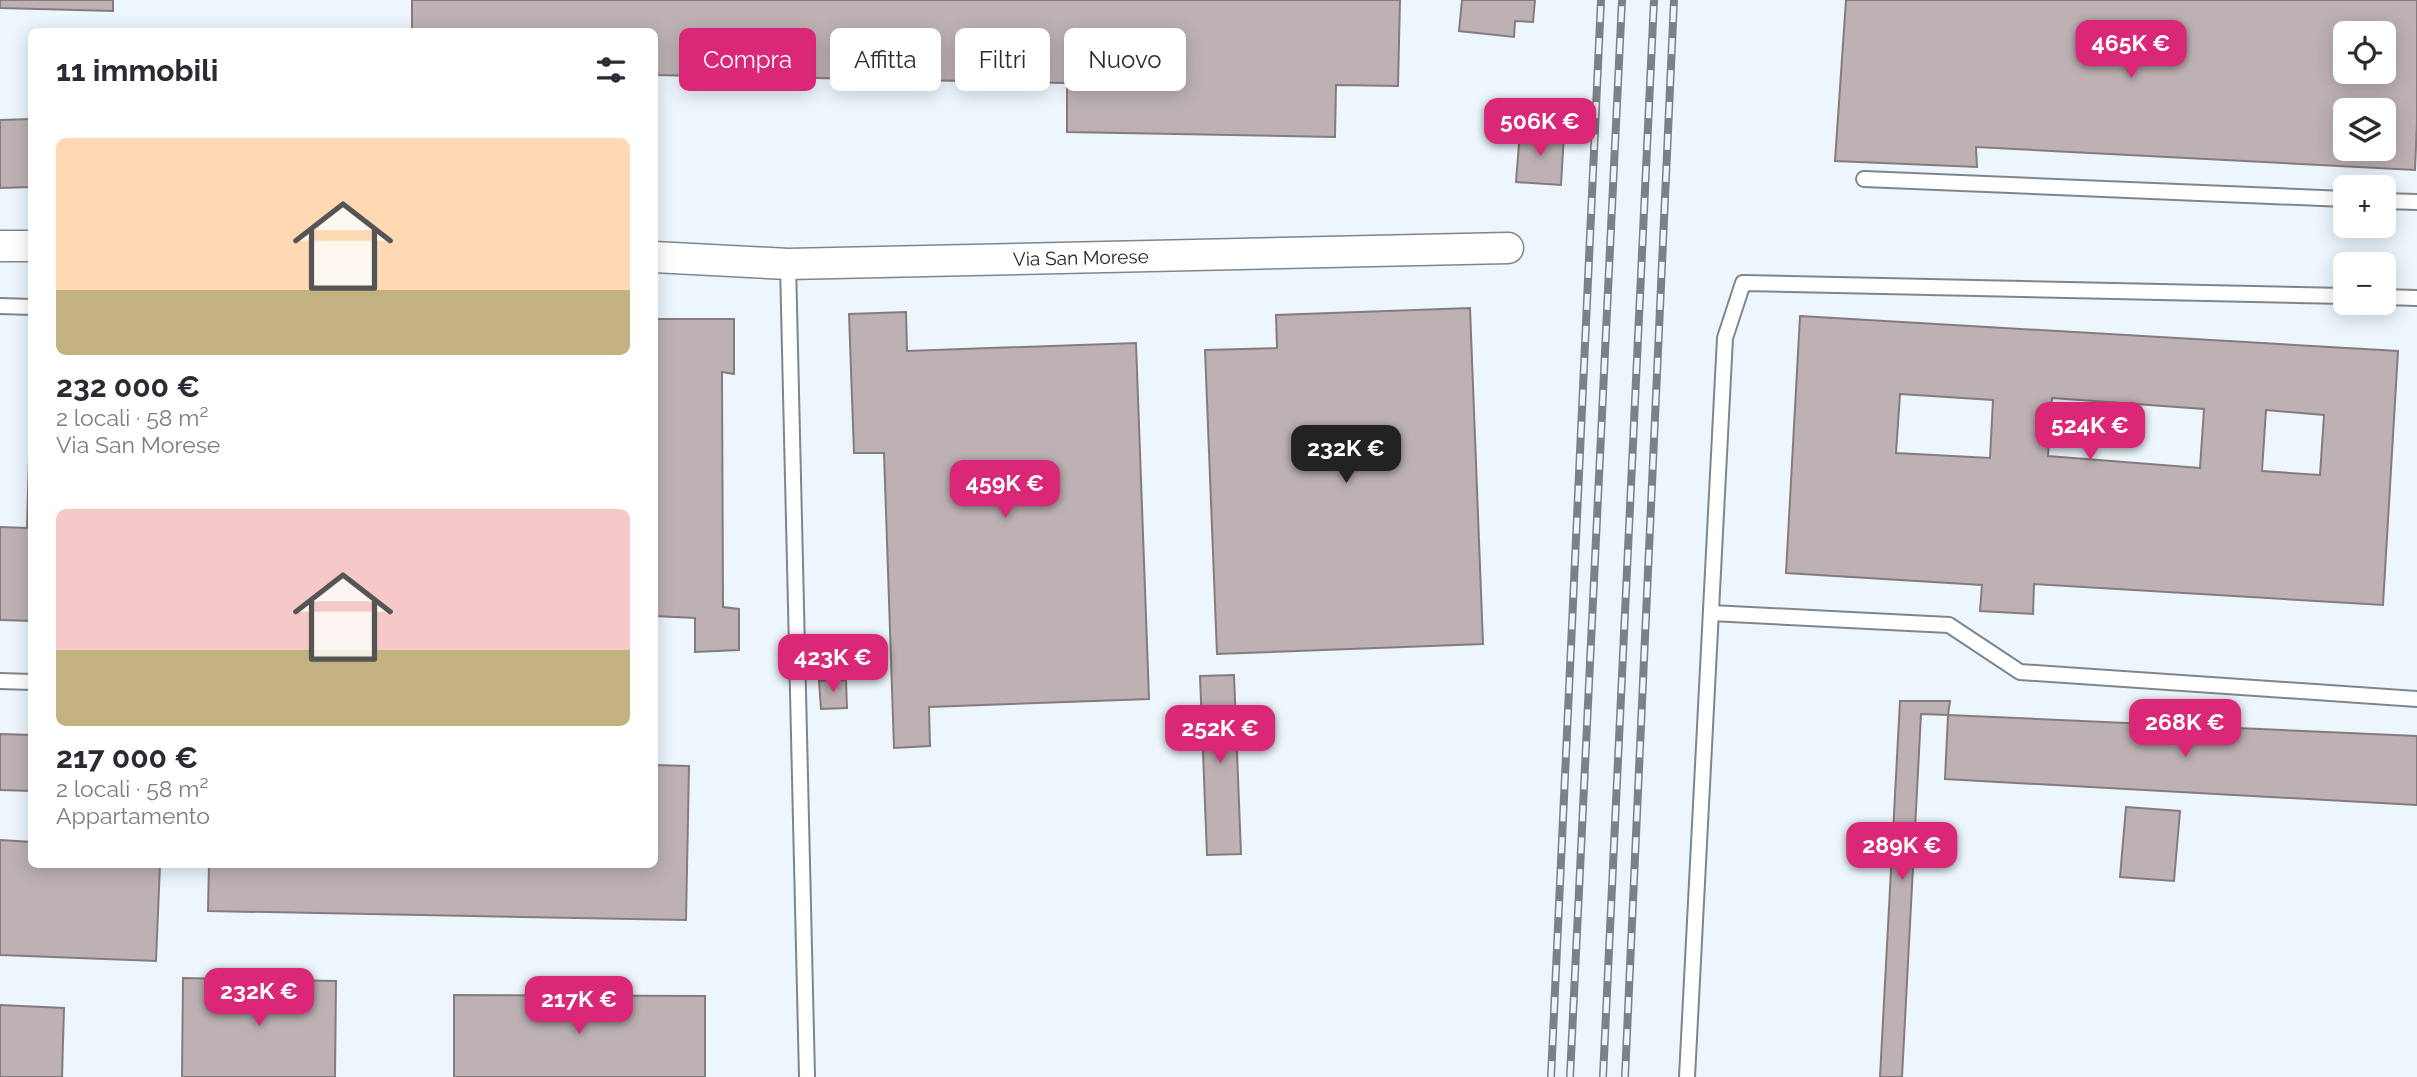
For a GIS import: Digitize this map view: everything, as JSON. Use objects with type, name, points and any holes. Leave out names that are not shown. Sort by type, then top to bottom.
[{"type":"street","points":[[0,246],[28,246]]},
{"type":"street","name":"Via San Morese","points":[[658,257],[788,264],[1508,248]]},
{"type":"lane","points":[[1864,179],[2333,199]]},
{"type":"lane","points":[[2396,201],[2417,202]]},
{"type":"lane","points":[[788,264],[807,1077]]},
{"type":"lane","points":[[1687,1077],[1725,338],[1743,283],[2333,296]]},
{"type":"lane","points":[[2396,297],[2417,298]]},
{"type":"lane","points":[[0,306],[28,307]]},
{"type":"lane","points":[[1711,613],[1949,625],[2020,672],[2417,699]]},
{"type":"lane","points":[[0,681],[28,682]]},
{"type":"building","points":[[0,0],[113,0],[113,11],[0,8]]},
{"type":"building","points":[[412,0],[1400,0],[1398,86],[1336,85],[1335,137],[1067,132],[1067,91],[1186,91],[1186,28],[1064,28],[1064,83],[1050,83],[1050,28],[955,28],[955,81],[941,81],[941,28],[830,28],[830,78],[816,78],[816,28],[679,28],[679,75],[658,75],[658,28],[412,28]]},
{"type":"building","points":[[1462,0],[1535,0],[1533,22],[1515,21],[1514,37],[1459,31]]},
{"type":"building","points":[[1846,0],[2417,0],[2415,170],[1976,147],[1977,167],[1835,161]]},
{"type":"building","points":[[28,119],[28,187],[0,188],[0,120]]},
{"type":"building","points":[[1520,131],[1564,134],[1561,185],[1516,182]]},
{"type":"building","points":[[1470,308],[1483,644],[1217,654],[1205,350],[1277,348],[1276,315]]},
{"type":"building","points":[[906,312],[907,351],[1136,343],[1149,699],[929,707],[930,746],[894,748],[884,453],[854,453],[849,314]]},
{"type":"building","points":[[1800,316],[2398,351],[2383,605],[2034,584],[2033,614],[1980,611],[1982,585],[1786,573]],"holes":[[[1900,394],[1993,400],[1990,458],[1896,453]],[[2052,398],[2204,409],[2200,468],[2048,456]],[[2266,410],[2324,415],[2320,475],[2262,471]]]},
{"type":"building","points":[[658,319],[734,319],[734,374],[722,372],[723,607],[739,609],[739,650],[695,652],[695,618],[658,616]]},
{"type":"building","points":[[28,492],[28,621],[0,620],[0,527],[27,528]]},
{"type":"building","points":[[1234,675],[1241,854],[1207,855],[1200,676]]},
{"type":"building","points":[[846,680],[847,708],[821,709],[819,681]]},
{"type":"building","points":[[1900,701],[1950,701],[1948,715],[1921,714],[1902,1077],[1880,1077]]},
{"type":"building","points":[[1948,715],[2417,736],[2417,805],[1945,779]]},
{"type":"building","points":[[0,734],[28,735],[28,791],[0,790]]},
{"type":"building","points":[[658,765],[689,766],[686,920],[208,911],[209,868],[658,868]]},
{"type":"building","points":[[2126,807],[2180,811],[2174,881],[2120,877]]},
{"type":"building","points":[[0,840],[28,842],[28,868],[160,868],[156,961],[0,955]]},
{"type":"building","points":[[183,978],[336,981],[335,1077],[182,1077]]},
{"type":"building","points":[[454,995],[705,996],[705,1077],[454,1077]]},
{"type":"building","points":[[0,1005],[64,1008],[62,1077],[0,1077]]},
{"type":"railway","points":[[1551,1077],[1601,0]]},
{"type":"railway","points":[[1570,1077],[1622,0]]},
{"type":"railway","points":[[1603,1077],[1654,0]]},
{"type":"railway","points":[[1625,1077],[1674,0]]}]
